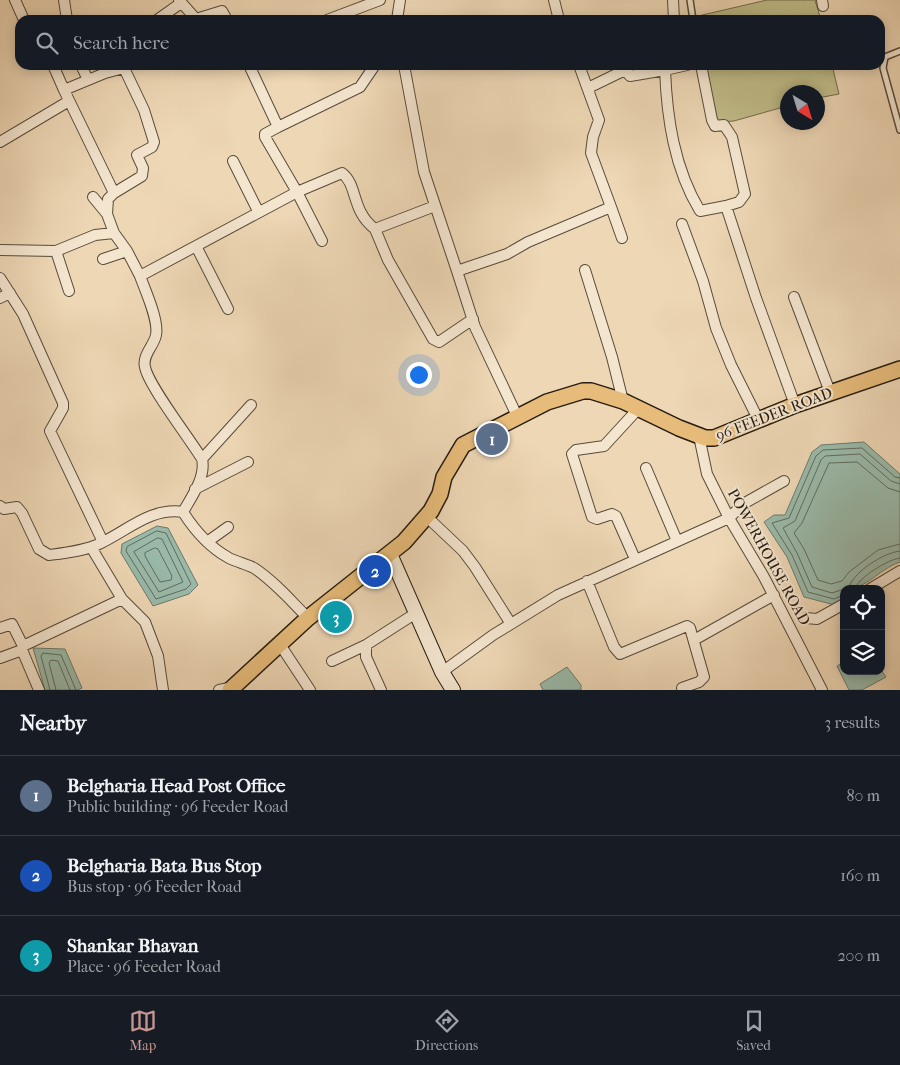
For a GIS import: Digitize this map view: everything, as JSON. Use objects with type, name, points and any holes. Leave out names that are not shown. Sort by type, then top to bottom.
[{"type":"main road","name":"96 FEEDER ROAD","points":[[233,688],[279,643],[308,618],[390,554],[426,517],[440,494],[448,470],[464,445],[547,402],[583,391],[591,392],[623,401],[700,436],[714,438],[830,392],[900,369]]},
{"type":"street","points":[[14,0],[22,15]]},
{"type":"street","points":[[64,0],[66,15]]},
{"type":"street","points":[[340,15],[380,0]]},
{"type":"street","points":[[398,15],[400,0]]},
{"type":"street","points":[[554,0],[558,15]]},
{"type":"street","points":[[673,0],[674,15]]},
{"type":"street","points":[[163,15],[180,2],[192,15]]},
{"type":"street","points":[[210,15],[222,11],[224,15]]},
{"type":"street","points":[[55,70],[114,193]]},
{"type":"street","points":[[84,70],[88,80]]},
{"type":"street","points":[[64,90],[114,70]]},
{"type":"street","points":[[107,214],[108,199],[114,193],[142,176],[142,168],[138,156],[152,146],[154,142],[144,110],[127,70]]},
{"type":"street","points":[[251,70],[278,127]]},
{"type":"street","points":[[322,241],[265,134],[360,87],[372,70]]},
{"type":"street","points":[[405,70],[424,172],[456,271],[473,320],[518,418]]},
{"type":"street","points":[[581,70],[599,120],[593,137],[591,153],[622,238]]},
{"type":"street","points":[[588,88],[625,70],[630,76],[665,70],[667,118],[679,160],[695,203],[700,211],[739,202],[745,194],[732,137],[724,125],[715,126],[712,120],[702,70]]},
{"type":"street","points":[[0,142],[69,101]]},
{"type":"street","points":[[232,161],[258,211]]},
{"type":"street","points":[[140,276],[258,211],[342,173],[350,183],[363,219],[375,230],[388,260],[433,339],[439,342],[473,320]]},
{"type":"street","points":[[94,197],[107,214],[114,233],[127,251],[140,276],[151,305],[156,334],[146,355],[144,366],[150,381],[202,459],[204,467],[183,512]]},
{"type":"street","points":[[375,230],[436,206]]},
{"type":"street","points":[[726,206],[756,298],[795,405]]},
{"type":"street","points":[[456,271],[507,254],[528,242],[611,207]]},
{"type":"street","points":[[682,224],[703,281],[716,328],[731,365],[758,419]]},
{"type":"street","points":[[0,250],[56,251],[95,236],[114,233]]},
{"type":"street","points":[[196,246],[228,310]]},
{"type":"street","points":[[56,251],[69,292]]},
{"type":"street","points":[[103,259],[127,251]]},
{"type":"street","points":[[585,270],[623,401]]},
{"type":"street","points":[[0,278],[39,347],[63,403],[63,408],[50,430],[103,542]]},
{"type":"street","points":[[0,298],[10,293]]},
{"type":"street","points":[[794,297],[830,392]]},
{"type":"street","points":[[202,459],[251,405]]},
{"type":"street","points":[[634,559],[616,516],[612,514],[597,519],[592,517],[572,454],[576,450],[604,446],[638,409]]},
{"type":"street","name":"POWERHOUSE ROAD","points":[[700,436],[707,474],[729,518],[774,595],[822,690]]},
{"type":"street","points":[[195,489],[248,462]]},
{"type":"street","points":[[646,468],[677,541]]},
{"type":"street","points":[[442,672],[511,624],[558,595],[634,559],[729,518],[744,504],[784,481]]},
{"type":"street","points":[[0,506],[4,509],[17,507],[22,513],[39,549],[50,555],[91,547],[153,514],[169,510],[183,512],[194,529],[207,542],[229,558],[253,568],[278,586],[308,618]]},
{"type":"street","points":[[426,517],[476,567],[511,624]]},
{"type":"street","points":[[207,542],[228,527]]},
{"type":"street","points":[[91,547],[122,599],[145,622],[158,656],[163,690]]},
{"type":"street","points":[[390,554],[442,672],[453,690]]},
{"type":"street","points":[[877,585],[900,571]]},
{"type":"street","points":[[588,581],[614,647],[620,654],[687,626],[690,628],[704,677],[699,682],[682,688]]},
{"type":"street","points":[[694,640],[774,595]]},
{"type":"street","points":[[0,658],[122,599]]},
{"type":"street","points":[[806,618],[817,619],[840,606]]},
{"type":"street","points":[[332,661],[366,645],[416,613]]},
{"type":"street","points":[[0,628],[12,624],[39,690]]},
{"type":"street","points":[[279,643],[310,690]]},
{"type":"street","points":[[366,645],[366,657],[381,690]]},
{"type":"street","points":[[219,690],[233,688]]},
{"type":"lane","points":[[690,0],[692,15]]},
{"type":"lane","points":[[885,61],[886,57],[900,51]]},
{"type":"lane","points":[[884,70],[900,130]]},
{"type":"shaded area","points":[[767,0],[815,0],[820,15],[702,15]]},
{"type":"shaded area","points":[[707,70],[833,70],[839,94],[825,97],[825,85],[780,85],[780,108],[734,121],[717,122]]},
{"type":"water","points":[[864,442],[900,474],[900,562],[892,565],[862,585],[840,585],[840,602],[835,605],[804,597],[787,557],[764,522],[774,515],[785,515],[812,452],[821,445]]},
{"type":"water","points":[[157,526],[168,528],[198,585],[189,594],[153,606],[121,553],[122,544]]},
{"type":"water","points":[[33,648],[65,649],[82,688],[77,690],[45,690]]},
{"type":"water","points":[[567,667],[581,685],[581,690],[543,690],[540,684]]},
{"type":"water","points":[[842,675],[885,675],[886,677],[862,690],[849,690]]},
{"type":"place","name":"Belgharia Head Post Office","points":[[492,439]]},
{"type":"place","name":"Belgharia Bata Bus Stop","points":[[375,571]]},
{"type":"place","name":"Shankar Bhavan","points":[[336,617]]}]
